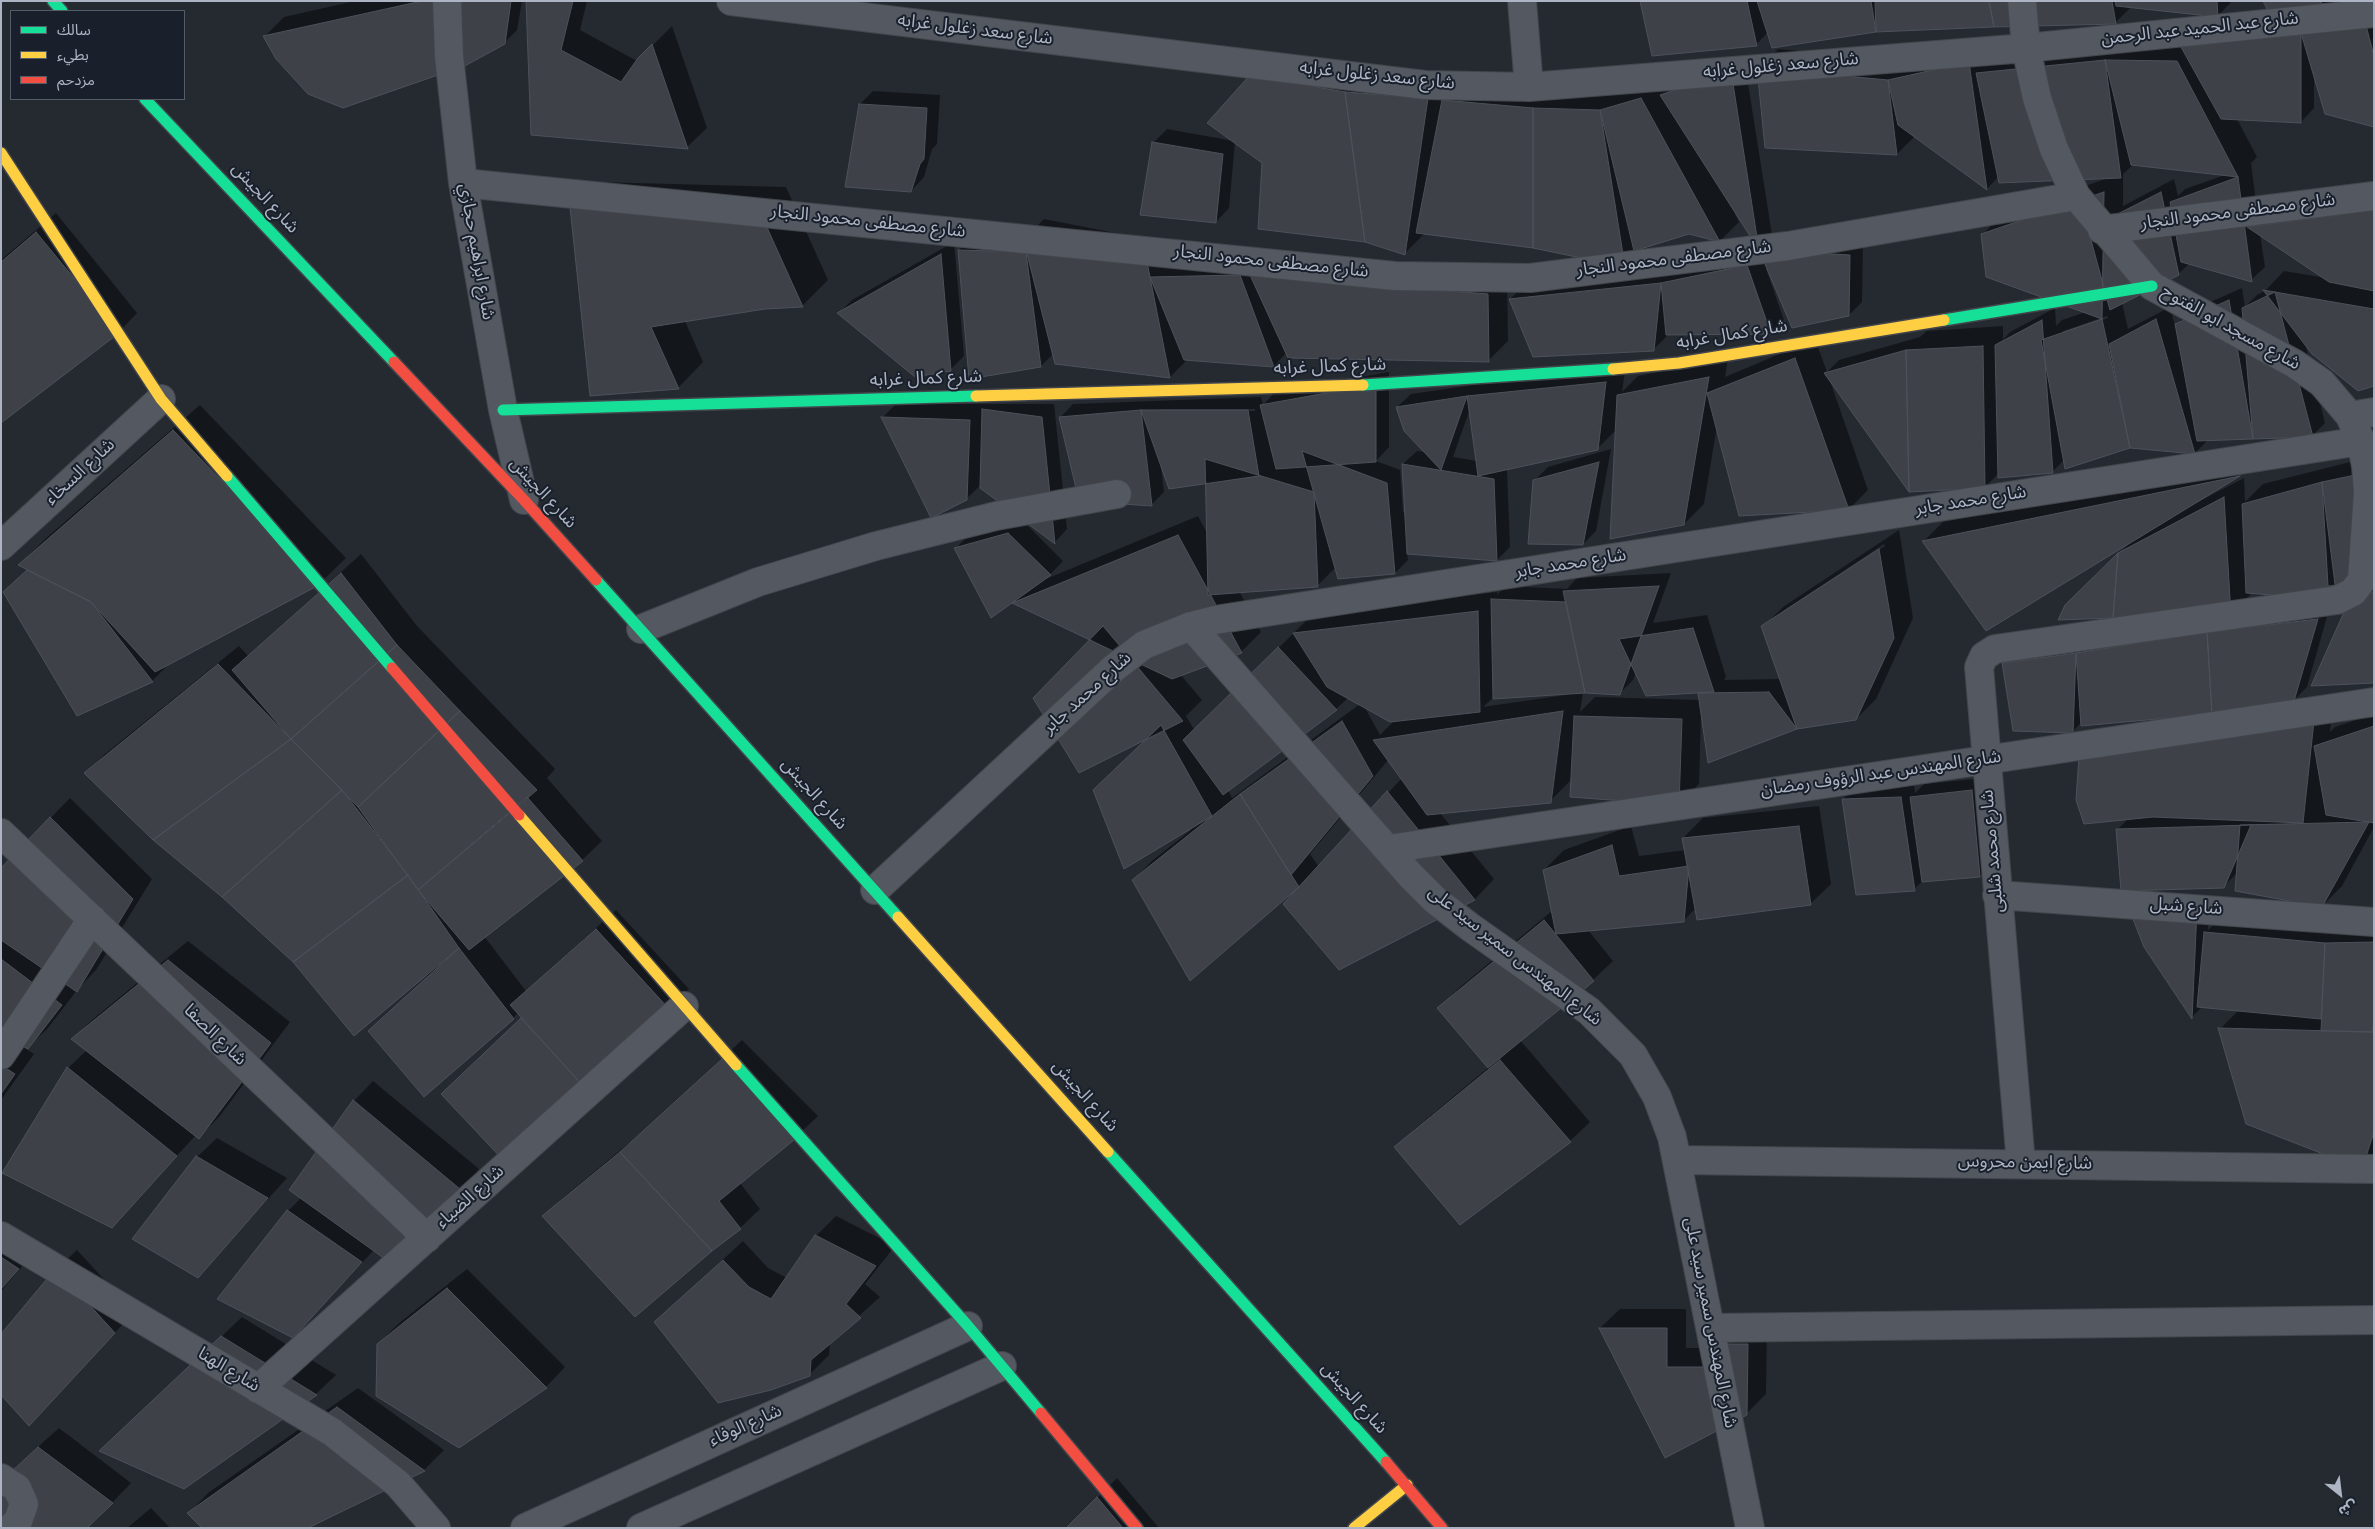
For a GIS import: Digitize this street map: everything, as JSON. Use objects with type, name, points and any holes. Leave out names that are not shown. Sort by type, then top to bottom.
[{"type":"main road","name":"شارع الجيش","points":[[146,100],[524,500],[876,890],[1407,1485],[1442,1528]]},
{"type":"main road","points":[[1,153],[161,399],[684,1006],[968,1326],[1137,1528]]},
{"type":"main road","name":"شارع كمال غرابه","points":[[504,410],[1342,386],[1557,374],[1679,363],[2152,286]]},
{"type":"main road","points":[[1354,1528],[1407,1485]]},
{"type":"street","name":"شارع ابراهيم حجازي","points":[[447,1],[449,56],[463,183],[504,410],[524,500]]},
{"type":"street","name":"شارع سعد زغلول غرابه","points":[[731,1],[1426,85],[1528,87],[2026,48]]},
{"type":"street","points":[[1522,1],[1528,87]]},
{"type":"street","name":"شارع مسجد ابو الفتوح","points":[[2022,1],[2026,48],[2038,98],[2054,149],[2076,196],[2102,230],[2152,286],[2295,364],[2322,382],[2362,414],[2360,441],[2366,466],[2370,514],[2362,580],[2353,592],[2337,600]]},
{"type":"street","name":"شارع عبد الحميد عبد الرحمن","points":[[2026,48],[2374,13]]},
{"type":"street","name":"شارع مصطفى محمود النجار","points":[[463,183],[1395,276],[1530,278],[1788,246],[2076,196]]},
{"type":"street","name":"شارع مصطفى محمود النجار","points":[[2102,230],[2374,196]]},
{"type":"street","name":"شارع السخاء","points":[[1,546],[161,399]]},
{"type":"street","name":"شارع محمد جابر","points":[[876,890],[1114,668],[1144,645],[1191,626],[1225,619],[2360,441]]},
{"type":"street","points":[[641,630],[758,582],[876,546],[996,516],[1116,494]]},
{"type":"street","name":"شارع محمد شلبى","points":[[2021,1164],[1979,667],[1984,656],[1995,648],[2337,600]]},
{"type":"street","name":"شارع المهندس سمير سيد على","points":[[1191,626],[1435,900],[1589,1011],[1633,1055],[1657,1097],[1672,1137],[1750,1528]]},
{"type":"street","name":"شارع المهندس عبد الرؤوف رمضان","points":[[1388,849],[2374,702]]},
{"type":"street","name":"شارع الصفا","points":[[1,833],[427,1238]]},
{"type":"street","name":"شارع شبل","points":[[1998,894],[2374,922]]},
{"type":"street","points":[[1,1055],[92,919]]},
{"type":"street","name":"شارع الضياء","points":[[258,1389],[684,1006]]},
{"type":"street","name":"شارع ايمن محروس","points":[[1677,1160],[2374,1169]]},
{"type":"street","name":"شارع الهنا","points":[[1,1236],[332,1432],[398,1484],[436,1528]]},
{"type":"street","points":[[1711,1328],[2374,1320]]},
{"type":"street","name":"شارع الوفاء","points":[[525,1528],[968,1326]]},
{"type":"street","points":[[641,1528],[1002,1366]]},
{"type":"street","points":[[1,1478],[17,1488],[24,1504],[18,1521],[11,1528]]},
{"type":"building","points":[[422,1],[446,1],[438,75],[343,108],[308,94],[276,59],[263,36]]},
{"type":"building","points":[[458,1],[511,1],[505,44],[461,68]]},
{"type":"building","points":[[526,1],[573,1],[561,50],[621,82],[638,58],[652,44],[688,149],[531,135]]},
{"type":"building","points":[[1640,1],[1747,1],[1757,46],[1652,56]]},
{"type":"building","points":[[1757,1],[1871,1],[1876,32],[1772,48]]},
{"type":"building","points":[[1875,1],[1989,1],[1994,27],[1876,32]]},
{"type":"building","points":[[1989,1],[2112,1],[2116,24],[1994,27]]},
{"type":"building","points":[[2115,1],[2217,1],[2218,17],[2116,6]]},
{"type":"building","points":[[2263,1],[2321,1],[2326,18],[2267,9]]},
{"type":"building","points":[[2363,14],[2374,56],[2374,127],[2325,114],[2301,33]]},
{"type":"building","points":[[2301,33],[2301,123],[2221,119],[2181,47]]},
{"type":"building","points":[[2105,60],[2177,61],[2238,177],[2131,165]]},
{"type":"building","points":[[2105,60],[2121,178],[1999,183],[1976,73]]},
{"type":"building","points":[[1969,62],[1987,190],[1898,125],[1888,80]]},
{"type":"building","points":[[1757,68],[1888,80],[1897,155],[1765,148]]},
{"type":"building","points":[[1731,71],[1759,250],[1660,95]]},
{"type":"building","points":[[1250,75],[1345,92],[1365,242],[1258,229],[1262,163],[1207,123]]},
{"type":"building","points":[[1345,92],[1428,98],[1405,255],[1365,242]]},
{"type":"building","points":[[1641,98],[1720,242],[1689,234],[1634,251],[1600,110]]},
{"type":"building","points":[[1442,100],[1533,108],[1533,248],[1416,233]]},
{"type":"building","points":[[859,104],[927,108],[924,159],[920,164],[911,192],[845,187]]},
{"type":"building","points":[[1533,108],[1600,110],[1625,267],[1533,248]]},
{"type":"building","points":[[1152,142],[1223,154],[1216,223],[1140,215]]},
{"type":"building","points":[[2238,177],[2252,282],[2181,262],[2170,202]]},
{"type":"building","points":[[2104,192],[2102,319],[1986,277],[1981,234]]},
{"type":"building","points":[[2161,192],[2179,275],[2110,310],[2088,229]]},
{"type":"building","points":[[570,207],[760,212],[803,307],[765,309],[651,327],[679,389],[590,396]]},
{"type":"building","points":[[2374,210],[2374,291],[2329,282],[2247,227]]},
{"type":"building","points":[[36,232],[119,333],[1,423],[1,262]]},
{"type":"building","points":[[1023,238],[1147,262],[1170,378],[1055,364]]},
{"type":"building","points":[[958,250],[1026,252],[1041,367],[969,379]]},
{"type":"building","points":[[1759,250],[1850,255],[1849,316],[1792,328]]},
{"type":"building","points":[[941,254],[951,371],[915,377],[837,313]]},
{"type":"building","points":[[1747,265],[1771,334],[1666,335],[1661,283]]},
{"type":"building","points":[[1240,275],[1274,367],[1184,360],[1150,277]]},
{"type":"building","points":[[1250,275],[1488,294],[1489,362],[1288,358]]},
{"type":"building","points":[[1661,283],[1654,351],[1533,357],[1509,299]]},
{"type":"building","points":[[2263,290],[2374,309],[2374,386],[2358,391],[2312,354]]},
{"type":"building","points":[[2275,292],[2313,437],[2253,439],[2242,308]]},
{"type":"building","points":[[2229,300],[2253,439],[2197,441],[2175,324]]},
{"type":"building","points":[[2102,319],[2130,448],[2065,469],[2041,340]]},
{"type":"building","points":[[2156,319],[2195,454],[2130,448],[2109,344]]},
{"type":"building","points":[[2042,320],[2053,473],[1998,478],[1995,345]]},
{"type":"building","points":[[1983,346],[1985,488],[1909,492],[1906,350]]},
{"type":"building","points":[[1906,350],[1909,492],[1824,373]]},
{"type":"building","points":[[1795,358],[1849,510],[1739,516],[1707,393]]},
{"type":"building","points":[[1709,377],[1684,525],[1610,539],[1617,395]]},
{"type":"building","points":[[1606,382],[1598,450],[1478,476],[1467,396]]},
{"type":"building","points":[[1376,384],[1376,462],[1276,469],[1260,405]]},
{"type":"building","points":[[1467,396],[1441,470],[1404,431],[1396,407]]},
{"type":"building","points":[[982,409],[1042,417],[1055,544],[980,488]]},
{"type":"building","points":[[1141,410],[1248,410],[1259,476],[1169,489]]},
{"type":"building","points":[[1141,410],[1152,506],[1079,501],[1059,417]]},
{"type":"building","points":[[881,417],[970,420],[967,500],[931,518]]},
{"type":"building","points":[[173,430],[321,584],[155,672],[91,602],[18,565]]},
{"type":"building","points":[[1302,451],[1387,483],[1395,574],[1338,579]]},
{"type":"building","points":[[1205,459],[1314,492],[1318,587],[1208,595]]},
{"type":"building","points":[[1599,462],[1583,545],[1528,544],[1533,480]]},
{"type":"building","points":[[1402,464],[1494,479],[1497,561],[1407,554]]},
{"type":"building","points":[[2374,471],[2374,583],[2328,586],[2322,482]]},
{"type":"building","points":[[2240,476],[1986,631],[1922,541]]},
{"type":"building","points":[[2322,482],[2337,600],[2246,593],[2242,504]]},
{"type":"building","points":[[2224,497],[2231,616],[2113,618],[2118,553]]},
{"type":"building","points":[[1008,533],[1051,575],[991,618],[954,548]]},
{"type":"building","points":[[1178,535],[1242,653],[1172,679],[1012,603]]},
{"type":"building","points":[[1879,549],[1894,638],[1856,720],[1797,729],[1761,626]]},
{"type":"building","points":[[2118,553],[2113,618],[2058,620],[2065,605]]},
{"type":"building","points":[[27,570],[91,602],[153,682],[77,716],[3,592]]},
{"type":"building","points":[[341,573],[397,645],[291,739],[232,670]]},
{"type":"building","points":[[1659,586],[1620,695],[1585,693],[1563,591]]},
{"type":"building","points":[[2353,592],[2374,592],[2374,683],[2311,686]]},
{"type":"building","points":[[1491,599],[1566,602],[1585,693],[1493,699]]},
{"type":"building","points":[[1478,611],[1480,712],[1390,722],[1327,687],[1293,633]]},
{"type":"building","points":[[2318,619],[2294,701],[2212,714],[2207,632]]},
{"type":"building","points":[[1103,626],[1183,721],[1079,773],[1033,698]]},
{"type":"building","points":[[1693,628],[1714,692],[1646,696],[1619,639]]},
{"type":"building","points":[[2207,632],[2212,714],[2081,726],[2076,653]]},
{"type":"building","points":[[397,645],[460,711],[358,807],[291,739]]},
{"type":"building","points":[[1278,647],[1337,710],[1223,795],[1183,740]]},
{"type":"building","points":[[2076,653],[2073,733],[2013,731],[2002,663]]},
{"type":"building","points":[[218,664],[291,739],[153,840],[84,773]]},
{"type":"building","points":[[1769,692],[1797,729],[1708,763],[1698,693]]},
{"type":"building","points":[[460,711],[537,790],[418,890],[358,807]]},
{"type":"building","points":[[1563,711],[1551,803],[1427,815],[1373,740]]},
{"type":"building","points":[[1574,716],[1682,719],[1679,805],[1570,797]]},
{"type":"building","points":[[1342,721],[1373,776],[1291,875],[1240,794]]},
{"type":"building","points":[[2314,721],[2303,823],[2153,817],[2084,824],[2076,800],[2079,756]]},
{"type":"building","points":[[1161,725],[1212,816],[1124,869],[1093,790]]},
{"type":"building","points":[[2374,726],[2374,823],[2326,815],[2314,746]]},
{"type":"building","points":[[291,739],[342,790],[222,897],[153,840]]},
{"type":"building","points":[[342,790],[408,875],[293,962],[222,897]]},
{"type":"building","points":[[1972,790],[1980,877],[1922,882],[1910,797]]},
{"type":"building","points":[[1387,791],[1475,900],[1339,970],[1283,904]]},
{"type":"building","points":[[1240,794],[1299,887],[1190,981],[1132,880]]},
{"type":"building","points":[[527,797],[583,861],[469,950],[418,890]]},
{"type":"building","points":[[1901,797],[1915,891],[1856,895],[1842,799]]},
{"type":"building","points":[[50,817],[133,899],[77,992],[1,940],[1,868]]},
{"type":"building","points":[[2369,822],[2322,907],[2235,891],[2240,825]]},
{"type":"building","points":[[2251,825],[2224,888],[2121,891],[2116,829]]},
{"type":"building","points":[[1799,826],[1811,905],[1697,920],[1682,838]]},
{"type":"building","points":[[1612,845],[1619,876],[1689,866],[1684,922],[1556,934],[1543,870]]},
{"type":"building","points":[[408,875],[459,948],[354,1036],[293,962]]},
{"type":"building","points":[[2127,904],[2197,909],[2192,1019],[2144,947]]},
{"type":"building","points":[[1544,920],[1594,981],[1488,1068],[1437,1008]]},
{"type":"building","points":[[596,929],[670,1010],[584,1087],[510,1005]]},
{"type":"building","points":[[2204,932],[2325,943],[2321,1019],[2197,1007]]},
{"type":"building","points":[[2374,942],[2374,1023],[2372,1032],[2321,1031],[2325,943]]},
{"type":"building","points":[[459,948],[514,1019],[424,1097],[368,1031]]},
{"type":"building","points":[[1,959],[62,1005],[28,1049],[1,1034]]},
{"type":"building","points":[[168,960],[271,1043],[199,1139],[71,1039]]},
{"type":"building","points":[[521,1018],[584,1087],[505,1162],[441,1094]]},
{"type":"building","points":[[2218,1028],[2374,1032],[2374,1132],[2362,1169],[2246,1124]]},
{"type":"building","points":[[722,1059],[799,1136],[719,1201],[741,1229],[712,1251],[620,1152]]},
{"type":"building","points":[[1500,1060],[1571,1142],[1460,1225],[1394,1147]]},
{"type":"building","points":[[1,1065],[15,1074],[1,1094]]},
{"type":"building","points":[[67,1067],[177,1156],[112,1228],[2,1173]]},
{"type":"building","points":[[353,1100],[460,1189],[403,1272],[289,1190]]},
{"type":"building","points":[[620,1152],[712,1251],[635,1317],[542,1216]]},
{"type":"building","points":[[196,1156],[268,1198],[198,1278],[132,1239]]},
{"type":"building","points":[[287,1210],[362,1262],[293,1338],[217,1299]]},
{"type":"building","points":[[815,1235],[876,1266],[846,1304],[861,1318],[811,1360],[810,1376],[771,1390],[718,1403],[654,1322],[723,1260],[749,1287],[771,1299]]},
{"type":"building","points":[[1,1257],[19,1269],[1,1289]]},
{"type":"building","points":[[56,1268],[115,1333],[29,1426],[1,1395],[1,1334]]},
{"type":"building","points":[[447,1288],[547,1388],[459,1448],[376,1396],[377,1344]]},
{"type":"building","points":[[1599,1328],[1667,1328],[1667,1367],[1708,1367],[1709,1344],[1748,1344],[1747,1415],[1665,1458]]},
{"type":"building","points":[[221,1336],[317,1395],[184,1489],[99,1451]]},
{"type":"building","points":[[337,1407],[425,1471],[308,1528],[202,1528],[187,1513]]},
{"type":"building","points":[[38,1447],[113,1503],[87,1528],[1,1528],[1,1481]]},
{"type":"building","points":[[1097,1497],[1123,1528],[1066,1528]]},
{"type":"traffic: fast","points":[[53,1],[61,10]]},
{"type":"traffic: fast","points":[[146,100],[394,362]]},
{"type":"traffic: fast","points":[[1944,320],[2152,286]]},
{"type":"traffic: fast","points":[[1363,385],[1613,369]]},
{"type":"traffic: fast","points":[[503,410],[976,396]]},
{"type":"traffic: fast","points":[[227,476],[392,668]]},
{"type":"traffic: fast","points":[[596,580],[898,917]]},
{"type":"traffic: fast","points":[[736,1065],[968,1326],[1041,1413]]},
{"type":"traffic: fast","points":[[1108,1152],[1386,1462]]},
{"type":"traffic: slow","points":[[1,153],[161,399],[227,476]]},
{"type":"traffic: slow","points":[[1613,369],[1679,363],[1944,320]]},
{"type":"traffic: slow","points":[[976,396],[1363,385]]},
{"type":"traffic: slow","points":[[519,815],[736,1065]]},
{"type":"traffic: slow","points":[[898,917],[1108,1152]]},
{"type":"traffic: slow","points":[[1354,1528],[1407,1485]]},
{"type":"traffic: jam","points":[[394,362],[524,500],[596,580]]},
{"type":"traffic: jam","points":[[392,668],[519,815]]},
{"type":"traffic: jam","points":[[1041,1413],[1137,1528]]},
{"type":"traffic: jam","points":[[1386,1462],[1442,1528]]}]
